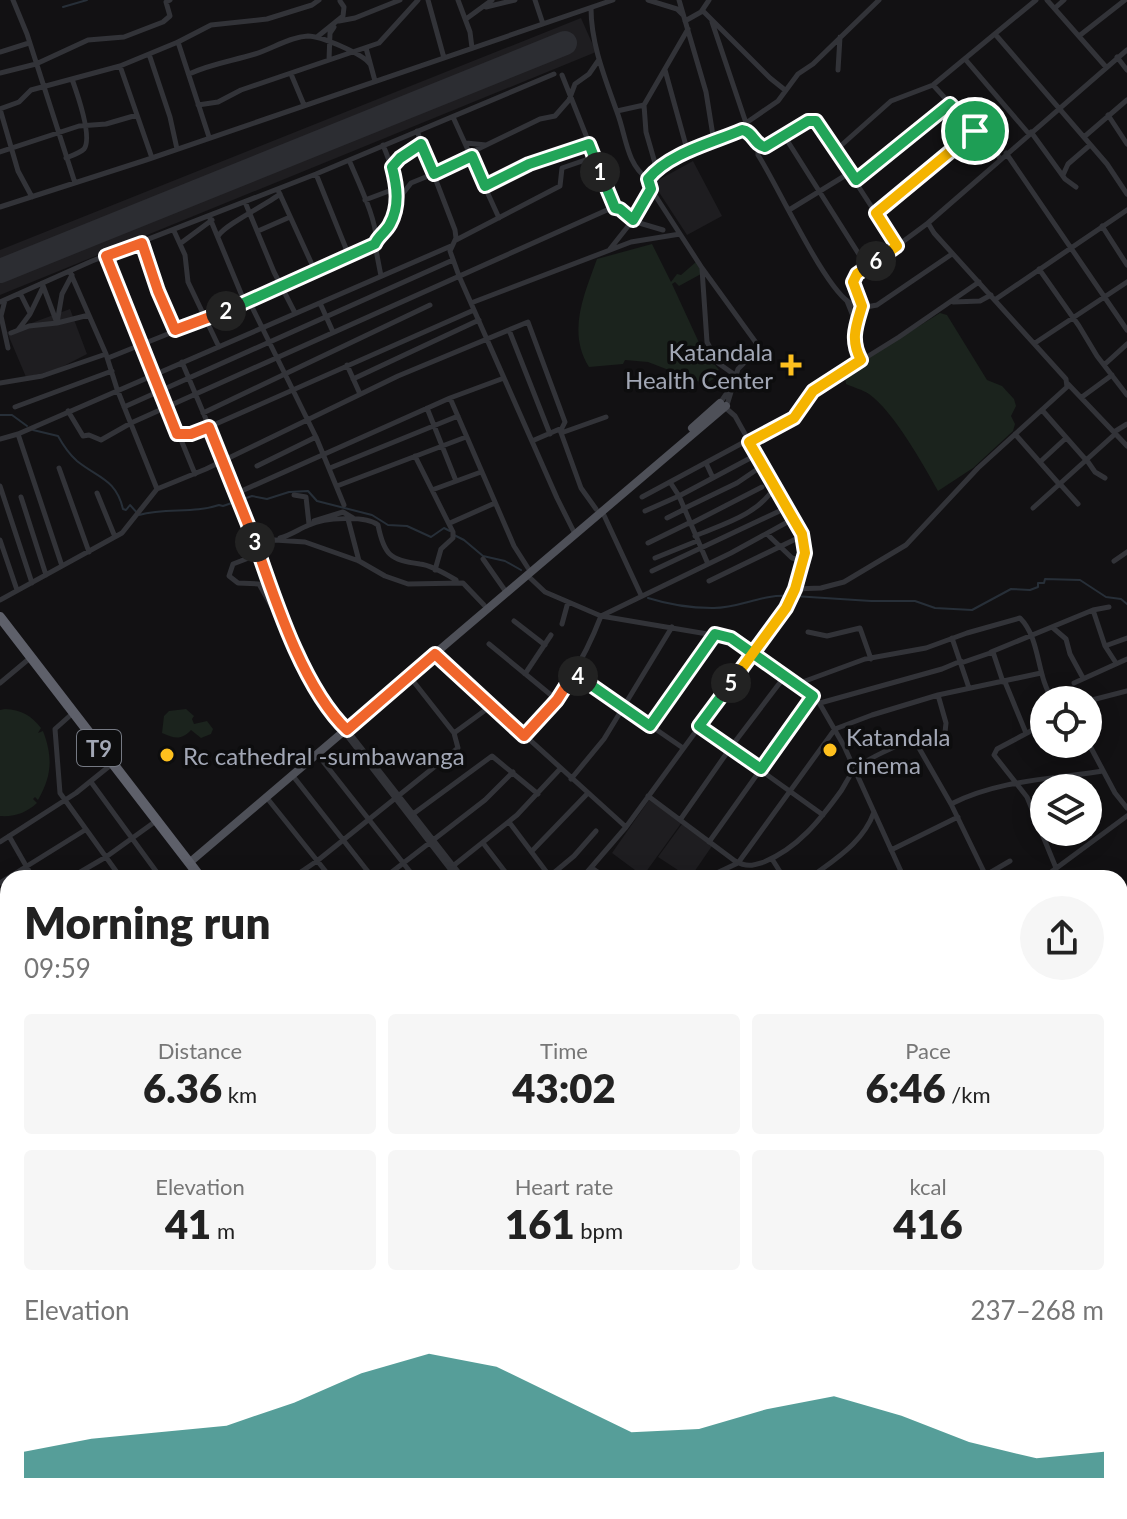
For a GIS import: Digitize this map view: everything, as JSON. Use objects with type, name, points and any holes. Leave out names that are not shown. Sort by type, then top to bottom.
[{"type":"highway","name":"T9","points":[[0,617],[194,870]]},
{"type":"main road","points":[[188,862],[484,605],[723,404]]},
{"type":"main road","points":[[408,674],[435,654],[527,571]]},
{"type":"main road","points":[[188,862],[318,755],[343,728]]},
{"type":"street","points":[[0,73],[36,64],[88,40],[124,37],[163,22],[170,16],[166,2],[170,0]]},
{"type":"street","points":[[32,197],[18,171],[0,109],[19,102],[28,92],[120,66],[211,25],[257,21],[293,12],[319,0]]},
{"type":"street","points":[[329,60],[327,42],[344,12],[341,0]]},
{"type":"street","points":[[189,74],[207,65],[257,54],[292,40],[317,37],[338,22],[400,0]]},
{"type":"street","points":[[198,105],[218,102],[236,92],[382,41],[418,0]]},
{"type":"street","points":[[428,0],[444,58]]},
{"type":"street","points":[[458,0],[472,48]]},
{"type":"street","points":[[466,19],[492,0]]},
{"type":"street","points":[[485,7],[515,0]]},
{"type":"street","points":[[535,0],[543,24]]},
{"type":"street","points":[[0,207],[613,0]]},
{"type":"street","points":[[648,0],[677,9],[685,20]]},
{"type":"street","points":[[679,0],[706,92],[714,142]]},
{"type":"street","points":[[685,20],[703,11],[709,0]]},
{"type":"street","points":[[746,123],[778,101],[798,74],[813,64],[879,0]]},
{"type":"street","points":[[836,150],[895,98],[933,85],[1036,0]]},
{"type":"street","points":[[1047,0],[1106,67]]},
{"type":"street","points":[[1055,8],[1064,0]]},
{"type":"street","points":[[1079,36],[1125,0]]},
{"type":"street","points":[[15,5],[75,183]]},
{"type":"street","points":[[593,5],[598,61],[617,111],[626,147],[702,268],[757,344],[755,352],[740,365],[723,404],[735,416],[793,519],[805,547],[793,594],[754,653],[626,827],[592,868],[595,870]]},
{"type":"street","points":[[703,11],[785,90]]},
{"type":"street","points":[[712,22],[749,132],[758,144],[765,147],[808,121],[816,121],[897,246]]},
{"type":"street","points":[[657,170],[646,132],[644,105],[688,29]]},
{"type":"street","points":[[995,34],[1125,184],[1127,194]]},
{"type":"street","points":[[317,37],[364,57],[370,64]]},
{"type":"street","points":[[838,70],[840,37]]},
{"type":"street","points":[[178,42],[209,137]]},
{"type":"street","points":[[0,52],[29,43]]},
{"type":"street","points":[[366,48],[375,81]]},
{"type":"street","points":[[861,360],[854,344],[855,322],[862,306],[854,277],[928,223],[1127,50]]},
{"type":"street","points":[[149,54],[177,149]]},
{"type":"street","points":[[1117,57],[1127,70]]},
{"type":"street","points":[[965,59],[1030,133],[1062,176],[1076,187]]},
{"type":"street","points":[[397,201],[411,183],[472,156],[476,150],[540,119],[555,116],[571,96],[575,84],[589,74],[598,61]]},
{"type":"street","points":[[120,66],[152,158]]},
{"type":"street","points":[[665,70],[688,153]]},
{"type":"street","points":[[291,74],[304,105]]},
{"type":"street","points":[[8,348],[1,316],[2,300],[106,256],[211,218],[245,202],[279,192],[554,74]]},
{"type":"street","points":[[562,75],[615,208]]},
{"type":"street","points":[[66,158],[85,148],[85,125],[72,79]]},
{"type":"street","points":[[933,85],[1000,158]]},
{"type":"street","points":[[1084,137],[1127,100]]},
{"type":"street","points":[[856,180],[950,104]]},
{"type":"street","points":[[617,111],[644,105]]},
{"type":"street","points":[[0,152],[85,125],[106,124],[137,115]]},
{"type":"street","points":[[1108,115],[1127,144]]},
{"type":"street","points":[[453,117],[499,218]]},
{"type":"street","points":[[648,179],[657,170],[688,153],[742,130],[749,132]]},
{"type":"street","points":[[417,131],[452,220],[453,260],[459,276],[574,532]]},
{"type":"street","points":[[876,213],[975,131]]},
{"type":"street","points":[[785,137],[867,267]]},
{"type":"street","points":[[466,143],[487,145]]},
{"type":"street","points":[[392,167],[421,144]]},
{"type":"street","points":[[485,186],[529,164],[589,144]]},
{"type":"street","points":[[758,144],[758,155],[832,282],[847,301],[855,322]]},
{"type":"street","points":[[0,383],[42,376],[143,344],[247,302],[376,241],[390,225],[397,201],[392,167],[383,145]]},
{"type":"street","points":[[1062,176],[1068,164],[1090,145]]},
{"type":"street","points":[[1006,153],[1127,330]]},
{"type":"street","points":[[0,439],[219,347],[453,243],[560,186],[561,171],[565,166],[594,157]]},
{"type":"street","points":[[349,160],[365,200],[381,276]]},
{"type":"street","points":[[789,210],[851,172]]},
{"type":"street","points":[[316,174],[349,256]]},
{"type":"street","points":[[365,200],[397,188]]},
{"type":"street","points":[[609,250],[633,220],[651,189]]},
{"type":"street","points":[[219,235],[226,227],[252,214],[279,192]]},
{"type":"street","points":[[279,192],[315,271]]},
{"type":"street","points":[[245,202],[295,314]]},
{"type":"street","points":[[68,411],[83,436],[92,436],[98,441],[131,423],[615,208],[633,220],[663,230]]},
{"type":"street","points":[[952,301],[980,301],[993,297],[1127,210]]},
{"type":"street","points":[[258,231],[290,217]]},
{"type":"street","points":[[211,218],[247,302],[316,437],[344,505]]},
{"type":"street","points":[[181,243],[211,218]]},
{"type":"street","points":[[928,223],[1068,384],[1127,446]]},
{"type":"street","points":[[1102,226],[1127,265]]},
{"type":"street","points":[[174,231],[181,243],[188,282],[219,347]]},
{"type":"street","points":[[471,303],[634,241],[680,234]]},
{"type":"street","points":[[142,243],[175,330]]},
{"type":"street","points":[[1120,255],[1127,251]]},
{"type":"street","points":[[847,301],[871,307],[885,301],[952,254]]},
{"type":"street","points":[[106,256],[195,474]]},
{"type":"street","points":[[124,407],[453,260]]},
{"type":"street","points":[[702,268],[704,331],[708,348],[718,363],[735,375]]},
{"type":"street","points":[[1039,269],[1127,395]]},
{"type":"street","points":[[71,273],[107,356],[157,489]]},
{"type":"street","points":[[57,323],[62,294],[71,273]]},
{"type":"street","points":[[642,497],[794,418],[813,391],[979,282]]},
{"type":"street","points":[[1035,343],[1127,282]]},
{"type":"street","points":[[42,285],[30,314],[14,332],[89,315]]},
{"type":"street","points":[[42,285],[57,323]]},
{"type":"street","points":[[20,293],[30,314]]},
{"type":"street","points":[[320,303],[333,332]]},
{"type":"street","points":[[203,413],[430,305]]},
{"type":"street","points":[[177,434],[191,434],[209,427],[474,310]]},
{"type":"street","points":[[353,379],[479,320]]},
{"type":"street","points":[[0,588],[2,598],[115,537],[128,528],[157,489],[195,474],[360,394],[528,322],[564,415],[565,426],[560,431]]},
{"type":"street","points":[[509,330],[550,434]]},
{"type":"street","points":[[1104,365],[1127,344]]},
{"type":"street","points":[[182,362],[308,673],[322,700],[454,870]]},
{"type":"street","points":[[347,365],[360,394]]},
{"type":"street","points":[[15,407],[112,371]]},
{"type":"street","points":[[1082,397],[1112,375]]},
{"type":"street","points":[[238,496],[427,408],[504,378]]},
{"type":"street","points":[[793,594],[844,582],[906,545],[978,468],[1068,384]]},
{"type":"street","points":[[450,398],[514,546],[527,571],[545,592],[601,616],[731,638],[813,696],[835,729],[900,870]]},
{"type":"street","points":[[427,408],[456,481]]},
{"type":"street","points":[[1042,410],[1095,472],[1105,478]]},
{"type":"street","points":[[330,468],[458,416]]},
{"type":"street","points":[[532,441],[606,417]]},
{"type":"street","points":[[1033,508],[1127,424]]},
{"type":"street","points":[[560,431],[581,488],[599,510],[641,595]]},
{"type":"street","points":[[21,432],[62,566]]},
{"type":"street","points":[[1015,434],[1078,504]]},
{"type":"street","points":[[257,466],[316,437]]},
{"type":"street","points":[[337,486],[466,437]]},
{"type":"street","points":[[1040,463],[1066,438]]},
{"type":"street","points":[[645,511],[756,455]]},
{"type":"street","points":[[415,456],[450,523],[454,537],[441,549],[435,570]]},
{"type":"street","points":[[706,463],[713,478]]},
{"type":"street","points":[[667,518],[737,483],[762,466]]},
{"type":"street","points":[[59,468],[89,552]]},
{"type":"street","points":[[432,490],[481,472]]},
{"type":"street","points":[[670,482],[708,564]]},
{"type":"street","points":[[0,486],[32,583]]},
{"type":"street","points":[[648,543],[762,487]]},
{"type":"street","points":[[655,558],[753,510],[766,501],[774,487]]},
{"type":"street","points":[[97,493],[115,537]]},
{"type":"street","points":[[294,495],[306,497],[309,524]]},
{"type":"street","points":[[21,497],[46,575]]},
{"type":"street","points":[[450,523],[495,503]]},
{"type":"street","points":[[652,571],[786,508]]},
{"type":"street","points":[[256,546],[296,533],[309,524],[335,519],[372,520],[378,525],[382,544],[392,557],[423,564],[466,584],[484,605]]},
{"type":"street","points":[[524,736],[557,700],[588,649],[601,616],[793,519]]},
{"type":"street","points":[[352,520],[359,561]]},
{"type":"street","points":[[766,533],[792,558],[803,561]]},
{"type":"street","points":[[709,581],[802,536]]},
{"type":"street","points":[[0,540],[17,590]]},
{"type":"street","points":[[275,540],[318,545],[408,584],[460,582]]},
{"type":"street","points":[[1114,561],[1127,552]]},
{"type":"street","points":[[259,554],[233,564],[229,576],[238,583],[259,584],[272,607]]},
{"type":"street","points":[[483,559],[504,589]]},
{"type":"street","points":[[562,624],[568,602]]},
{"type":"street","points":[[820,703],[942,669],[1093,610],[1109,607]]},
{"type":"street","points":[[1093,610],[1105,646],[1116,663]]},
{"type":"street","points":[[797,684],[845,665],[926,648],[1020,618],[1031,635],[1047,686]]},
{"type":"street","points":[[514,621],[545,645]]},
{"type":"street","points":[[571,779],[598,747],[672,627]]},
{"type":"street","points":[[1052,627],[1066,639],[1083,678]]},
{"type":"street","points":[[808,632],[827,636],[860,628],[871,659]]},
{"type":"street","points":[[650,726],[715,634]]},
{"type":"street","points":[[525,674],[551,635]]},
{"type":"street","points":[[952,638],[969,688]]},
{"type":"street","points":[[1105,646],[1127,638]]},
{"type":"street","points":[[489,644],[557,700]]},
{"type":"street","points":[[991,652],[1026,733]]},
{"type":"street","points":[[435,654],[626,827]]},
{"type":"street","points":[[0,683],[30,658]]},
{"type":"street","points":[[1074,683],[1127,659]]},
{"type":"street","points":[[574,673],[683,748]]},
{"type":"street","points":[[723,870],[738,863],[835,729],[938,695],[1041,673]]},
{"type":"street","points":[[304,870],[457,751],[459,743],[454,733],[408,674]]},
{"type":"street","points":[[680,820],[785,676]]},
{"type":"street","points":[[1102,697],[1127,691]]},
{"type":"street","points":[[938,695],[946,723],[944,742]]},
{"type":"street","points":[[709,842],[813,696]]},
{"type":"street","points":[[454,733],[491,706]]},
{"type":"street","points":[[73,713],[55,729],[58,785],[85,830],[115,870]]},
{"type":"street","points":[[699,726],[823,815]]},
{"type":"street","points":[[1030,731],[995,751],[997,761],[1018,784],[1035,812],[1054,870],[1125,818],[1127,828]]},
{"type":"street","points":[[648,796],[738,863],[754,866],[772,859],[801,839],[823,815],[855,770],[907,741],[915,741],[958,817],[983,870]]},
{"type":"street","points":[[318,755],[409,870]]},
{"type":"street","points":[[413,814],[488,756],[497,757],[538,794]]},
{"type":"street","points":[[1096,758],[1127,808]]},
{"type":"street","points":[[0,842],[91,782],[112,764]]},
{"type":"street","points":[[453,866],[509,822],[560,769]]},
{"type":"street","points":[[951,804],[973,794],[1054,776],[1103,771]]},
{"type":"street","points":[[395,870],[492,794],[513,772]]},
{"type":"street","points":[[293,776],[366,870]]},
{"type":"street","points":[[91,782],[155,870]]},
{"type":"street","points":[[532,851],[587,794]]},
{"type":"street","points":[[397,797],[455,870]]},
{"type":"street","points":[[267,798],[324,870]]},
{"type":"street","points":[[821,870],[849,849],[874,812]]},
{"type":"street","points":[[891,850],[958,817]]},
{"type":"street","points":[[84,870],[156,820]]},
{"type":"street","points":[[509,822],[545,870]]},
{"type":"street","points":[[21,870],[85,830]]},
{"type":"street","points":[[558,870],[596,831]]},
{"type":"street","points":[[9,836],[28,870]]},
{"type":"street","points":[[483,843],[504,870]]},
{"type":"street","points":[[772,859],[779,870]]},
{"type":"street","points":[[996,870],[1010,861]]},
{"type":"shaded area","points":[[581,18],[596,52],[0,295],[0,250]]},
{"type":"shaded area","points":[[693,161],[722,216],[687,235],[653,183]]},
{"type":"shaded area","points":[[652,244],[671,282],[677,274],[681,275],[696,262],[699,264],[701,274],[679,286],[675,282],[672,284],[701,347],[719,370],[715,372],[717,377],[705,384],[648,362],[625,360],[623,364],[589,367],[582,354],[578,327],[580,313],[597,259]]},
{"type":"shaded area","points":[[70,309],[87,354],[56,370],[26,377],[7,332]]},
{"type":"shaded area","points":[[940,313],[947,315],[987,380],[1002,386],[1016,406],[1011,416],[1015,424],[1013,431],[973,468],[938,491],[888,413],[869,394],[846,384],[845,376],[855,366]]},
{"type":"shaded area","points":[[186,709],[194,716],[194,724],[207,721],[213,729],[211,734],[201,738],[191,730],[177,738],[162,733],[164,716],[169,711]]},
{"type":"shaded area","points":[[0,710],[25,714],[37,723],[41,728],[38,733],[43,731],[50,758],[46,783],[38,800],[33,799],[37,803],[20,814],[0,816]]},
{"type":"shaded area","points":[[649,800],[682,822],[647,870],[635,870],[612,853]]},
{"type":"shaded area","points":[[682,824],[712,846],[696,870],[678,870],[658,857]]},
{"type":"waterway","points":[[63,7],[87,0]]},
{"type":"waterway","points":[[0,415],[12,415],[27,426]]},
{"type":"waterway","points":[[33,430],[58,436],[77,461],[111,485],[123,509],[130,505],[139,515],[223,506],[252,496],[267,499],[289,492],[308,491],[317,501],[372,515],[388,525],[407,526],[431,537],[444,528],[450,531]]},
{"type":"waterway","points":[[454,535],[483,556],[505,561],[521,570]]},
{"type":"waterway","points":[[794,596],[915,601],[935,608],[972,610],[1011,589],[1030,590],[1038,587],[1038,583],[1044,583],[1045,579],[1080,580],[1106,597],[1121,599],[1127,604]]},
{"type":"waterway","points":[[648,598],[712,608],[788,596]]},
{"type":"runway","points":[[0,271],[565,43]]},
{"type":"place","name":"Katandala Health Center","points":[[791,365]]},
{"type":"place","name":"Katandala cinema","points":[[830,750]]},
{"type":"place","name":"Rc cathedral -sumbawanga","points":[[167,755]]},
{"type":"route","points":[[975,131],[876,213],[897,246],[853,280],[862,306],[854,329],[855,347],[861,360],[813,391],[794,418],[749,442],[802,534],[805,553],[786,608],[754,653],[699,726],[761,769],[813,696],[754,653],[739,643],[715,634],[650,726],[574,673],[557,700],[524,736],[435,654],[347,730],[339,724],[314,686],[286,624],[209,427],[191,434],[177,434],[137,327],[106,256],[142,243],[175,330],[245,303],[375,244],[394,215],[397,201],[392,167],[421,144],[434,174],[472,156],[485,186],[529,164],[589,144],[615,208],[633,220],[651,189],[648,179],[657,170],[686,153],[742,130],[749,132],[760,146],[765,147],[808,121],[816,121],[856,180],[950,104],[975,131]]}]
